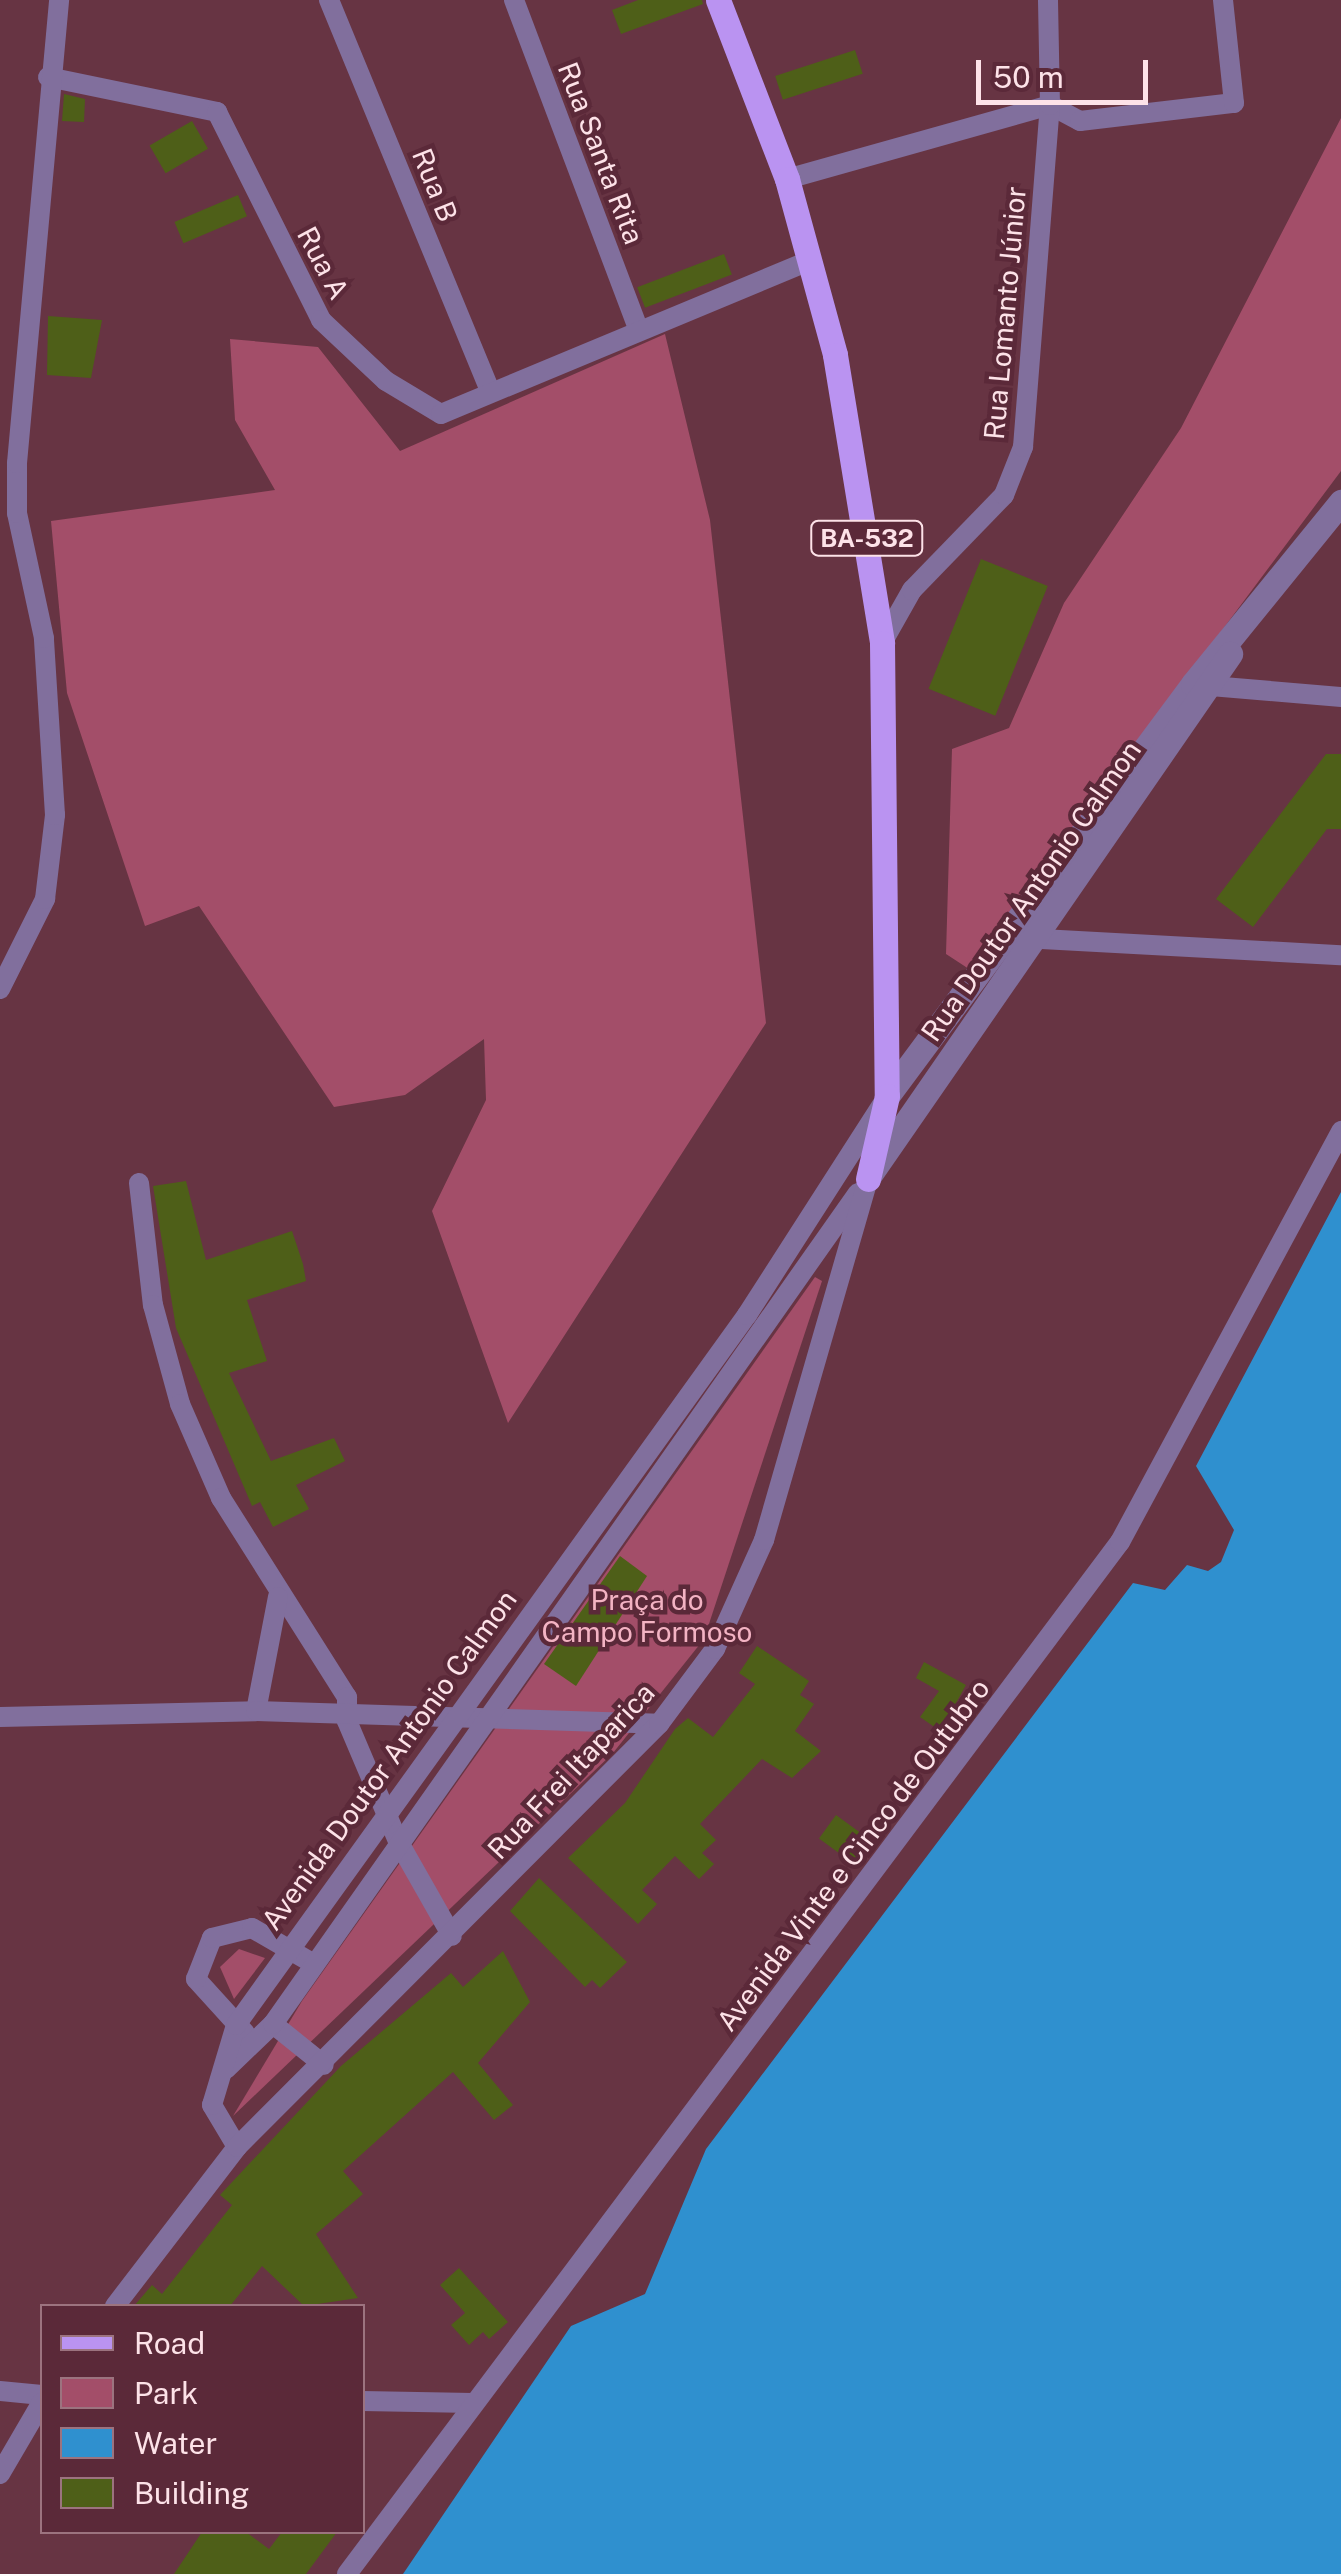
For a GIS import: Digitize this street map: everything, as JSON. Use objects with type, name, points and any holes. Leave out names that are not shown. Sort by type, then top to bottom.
[{"type":"main road","name":"BA-532","points":[[718,0],[787,179],[853,444],[882,643],[887,1096],[868,1179]]},
{"type":"street","points":[[0,990],[42,909],[55,815],[44,638],[17,497],[48,77],[59,0]]},
{"type":"street","name":"Rua B","points":[[329,0],[490,391]]},
{"type":"street","name":"Rua Santa Rita","points":[[514,0],[637,325]]},
{"type":"street","name":"Rua Lomanto Júnior","points":[[882,643],[912,590],[1004,495],[1023,448],[1050,105],[1048,0]]},
{"type":"street","points":[[787,179],[1050,105],[1080,121],[1234,103],[1223,0]]},
{"type":"street","name":"Rua A","points":[[48,77],[218,112],[309,303],[333,332],[441,414],[637,325],[806,262]]},
{"type":"street","name":"Rua Doutor Antonio Calmon","points":[[887,1096],[1018,938],[1341,502]]},
{"type":"street","points":[[1205,685],[1341,696]]},
{"type":"street","points":[[1018,938],[1341,954]]},
{"type":"street","name":"Rua Doutor Antonio Calmon","points":[[868,1179],[1018,938]]},
{"type":"street","name":"Avenida Doutor Antonio Calmon","points":[[754,1322],[887,1096]]},
{"type":"street","name":"Avenida Vinte e Cinco de Outubro","points":[[347,2574],[1120,1542],[1341,1131]]},
{"type":"street","name":"Avenida Doutor Antonio Calmon","points":[[225,2070],[273,2024],[754,1322],[868,1179]]},
{"type":"street","name":"Rua Frei Itaparica","points":[[117,2304],[237,2147],[324,2065],[659,1724],[749,1582],[868,1179]]},
{"type":"street","points":[[138,1183],[153,1306],[180,1404],[278,1597],[347,1696],[347,1721],[398,1841],[452,1936]]},
{"type":"street","name":"Avenida Doutor Antonio Calmon","points":[[237,2147],[212,2106],[236,2026],[286,1946],[386,1808],[650,1470]]},
{"type":"street","points":[[256,1712],[278,1597]]},
{"type":"street","points":[[0,1716],[256,1712],[347,1721],[458,1718],[659,1724]]},
{"type":"street","points":[[256,2042],[199,1986],[201,1952],[241,1928],[286,1946],[314,1964]]},
{"type":"street","points":[[273,2024],[324,2065]]},
{"type":"street","points":[[0,2392],[40,2398]]},
{"type":"street","points":[[0,2474],[40,2401]]},
{"type":"street","points":[[365,2401],[473,2403]]},
{"type":"green space","points":[[1341,118],[1341,471],[969,969],[946,954],[952,749],[1009,728],[1064,603],[1181,428]]},
{"type":"green space","points":[[665,334],[710,520],[766,1023],[508,1423],[432,1211],[486,1100],[484,1039],[405,1095],[334,1107],[199,906],[145,926],[67,693],[51,521],[275,490],[235,420],[230,339],[318,347],[400,451]]},
{"type":"green space","name":"Praça do Campo Formoso","points":[[815,1277],[822,1281],[704,1639],[613,1753],[233,2116],[302,2001]]},
{"type":"green space","points":[[239,1949],[265,1958],[234,1999],[220,1967]]},
{"type":"water","points":[[1341,1192],[1341,2574],[403,2574],[571,2326],[645,2294],[706,2149],[1133,1583],[1165,1590],[1187,1565],[1208,1571],[1221,1562],[1234,1530],[1196,1466]]},
{"type":"building","points":[[638,0],[702,0],[703,4],[621,34],[612,10]]},
{"type":"building","points":[[855,50],[863,74],[783,100],[775,76]]},
{"type":"building","points":[[64,94],[85,99],[84,122],[62,121]]},
{"type":"building","points":[[192,121],[208,149],[166,173],[150,146]]},
{"type":"building","points":[[238,195],[247,216],[183,243],[174,222]]},
{"type":"building","points":[[724,254],[732,275],[645,308],[637,287]]},
{"type":"building","points":[[48,316],[102,320],[91,378],[47,375]]},
{"type":"building","points":[[981,559],[1048,586],[995,716],[929,689]]},
{"type":"building","points":[[1326,754],[1341,754],[1341,829],[1327,829],[1253,927],[1216,899]]},
{"type":"building","points":[[186,1181],[206,1260],[292,1231],[303,1264],[306,1281],[247,1300],[267,1361],[229,1373],[271,1461],[334,1438],[345,1461],[296,1485],[309,1509],[273,1527],[260,1502],[252,1506],[176,1328],[153,1186]]},
{"type":"building","points":[[620,1556],[647,1576],[576,1686],[544,1664]]},
{"type":"building","points":[[757,1646],[809,1681],[800,1695],[814,1704],[795,1731],[821,1751],[792,1778],[762,1759],[700,1824],[716,1840],[702,1853],[714,1864],[699,1879],[675,1856],[642,1890],[657,1904],[638,1924],[568,1858],[625,1803],[675,1729],[688,1718],[713,1737],[755,1684],[739,1673]]},
{"type":"building","points":[[924,1662],[966,1685],[950,1714],[964,1724],[953,1740],[920,1717],[939,1691],[916,1678]]},
{"type":"building","points":[[836,1815],[870,1840],[853,1863],[819,1838]]},
{"type":"building","points":[[539,1878],[627,1962],[600,1988],[592,1980],[585,1987],[510,1911]]},
{"type":"building","points":[[503,1951],[530,2002],[478,2063],[513,2105],[494,2120],[453,2072],[343,2171],[363,2194],[316,2234],[358,2298],[302,2304],[262,2266],[232,2304],[136,2304],[152,2285],[162,2294],[232,2205],[220,2195],[341,2066],[451,1973],[463,1987]]},
{"type":"building","points":[[459,2268],[508,2322],[489,2339],[483,2332],[469,2345],[451,2325],[465,2313],[440,2285]]},
{"type":"building","points":[[201,2534],[249,2534],[269,2549],[280,2534],[336,2534],[306,2574],[174,2574]]}]
